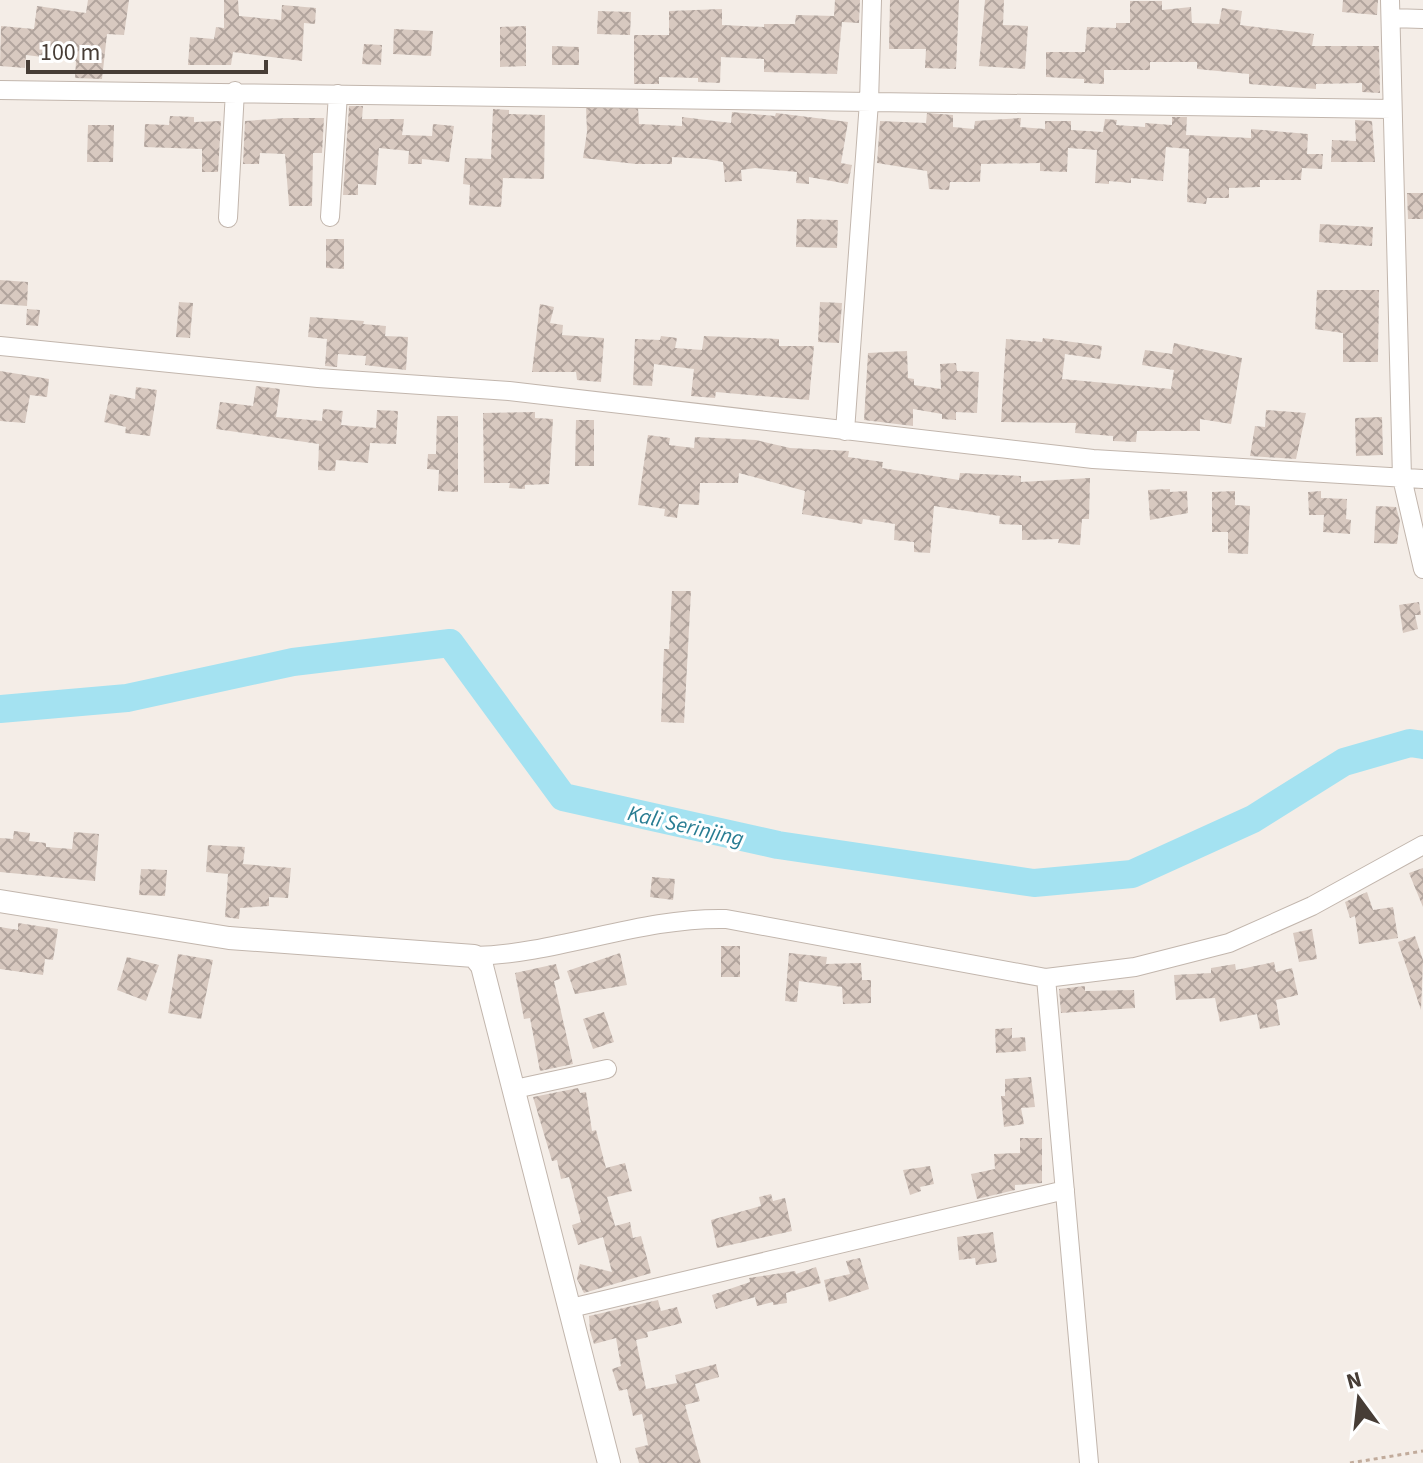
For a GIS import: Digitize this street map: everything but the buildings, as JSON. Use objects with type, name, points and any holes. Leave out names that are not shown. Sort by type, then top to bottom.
[{"type":"street","points":[[845,431],[869,102],[872,0]]},
{"type":"street","points":[[1423,19],[1390,9],[1402,478],[1423,569]]},
{"type":"street","points":[[0,90],[869,102],[1136,102],[1392,109]]},
{"type":"street","points":[[228,218],[235,91]]},
{"type":"street","points":[[330,217],[338,94]]},
{"type":"street","points":[[0,346],[302,376],[509,391],[1093,459],[1423,479]]},
{"type":"street","points":[[0,901],[229,938],[474,956],[656,924],[726,919],[1046,978],[1135,967],[1229,943],[1312,906],[1423,845]]},
{"type":"street","points":[[474,956],[482,966],[515,1089],[609,1463]]},
{"type":"street","points":[[1046,978],[1089,1463]]},
{"type":"street","points":[[515,1089],[607,1069]]},
{"type":"street","points":[[571,1308],[1065,1190]]},
{"type":"path","points":[[1350,1463],[1423,1451]]},
{"type":"waterway","name":"Kali Serinjing","points":[[0,709],[127,698],[293,662],[450,643],[563,797],[778,845],[1034,883],[1132,874],[1253,819],[1344,762],[1410,743],[1423,745]]}]
